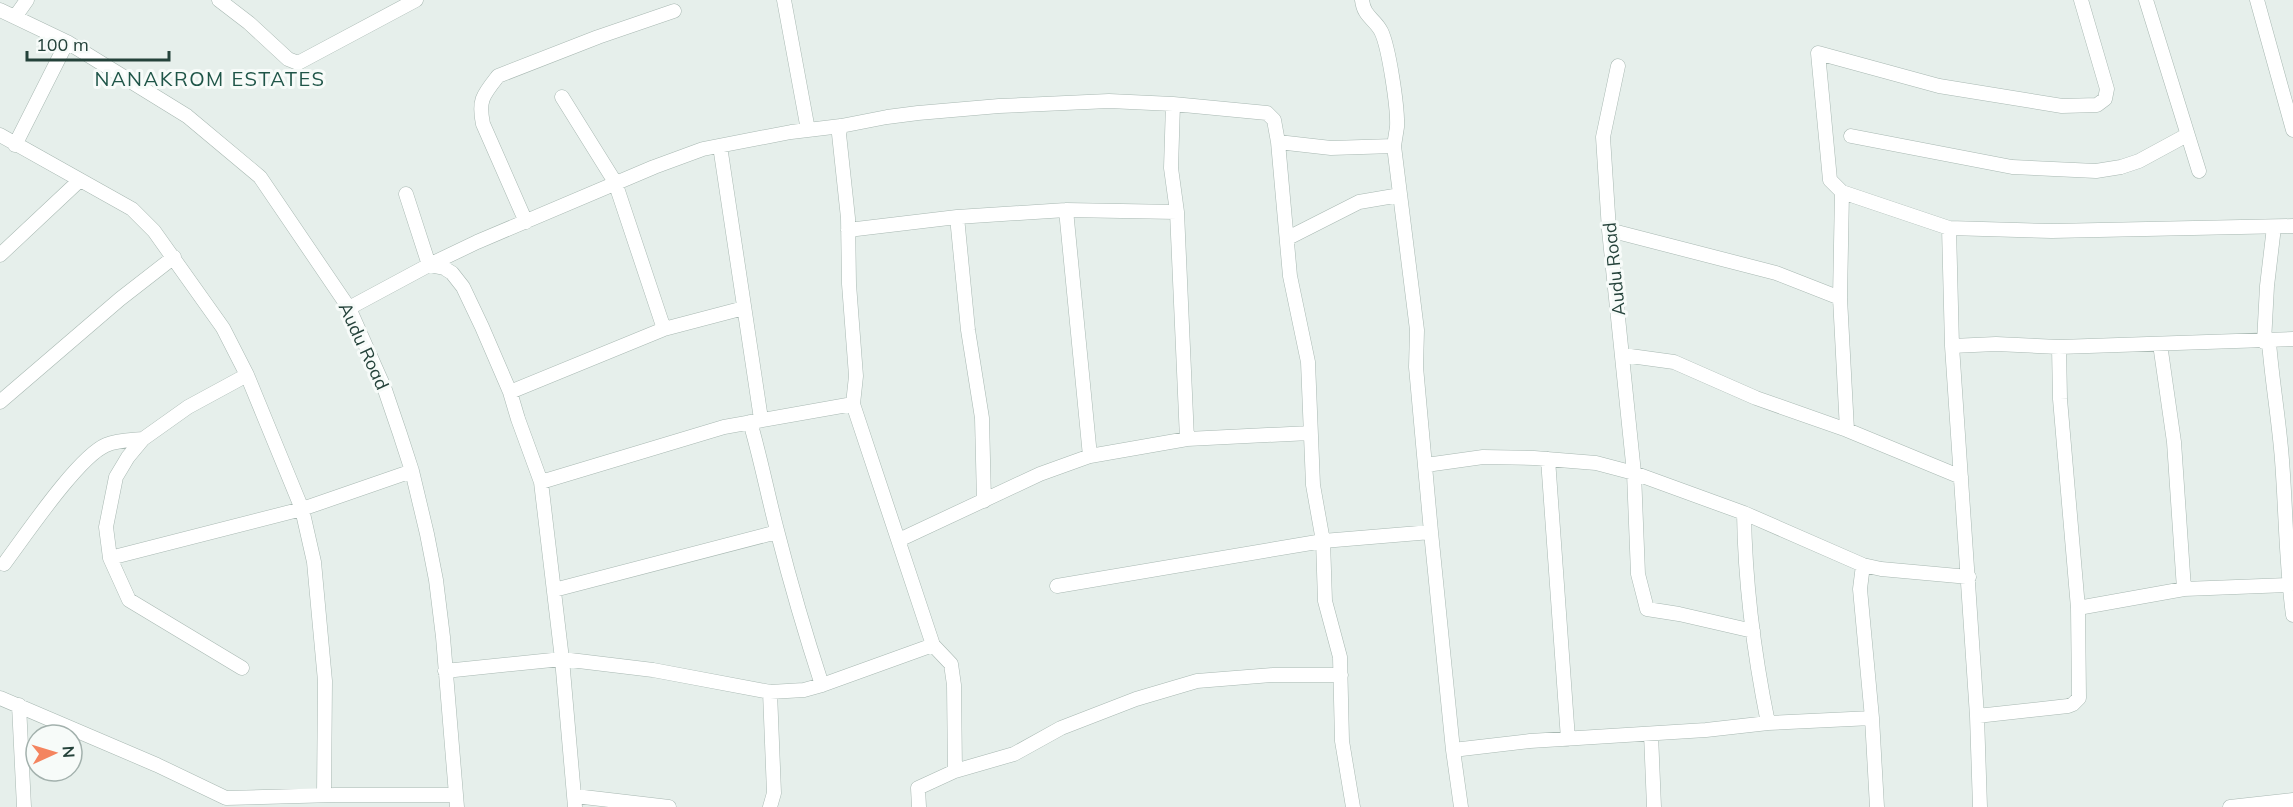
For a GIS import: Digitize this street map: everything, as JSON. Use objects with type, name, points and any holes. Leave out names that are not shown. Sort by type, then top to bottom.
[{"type":"street","points":[[15,17],[27,0]]},
{"type":"street","points":[[219,0],[249,23],[288,59],[298,63],[416,0]]},
{"type":"street","points":[[784,0],[808,130]]},
{"type":"street","points":[[1362,0],[1363,9],[1369,19],[1381,30],[1387,55],[1397,126],[1394,146],[1417,330],[1416,367],[1431,532],[1461,807]]},
{"type":"street","points":[[2081,0],[2107,89],[2105,99],[2097,105],[2062,106],[1939,87],[1818,53],[1830,180],[1842,192],[1949,228],[2052,231],[2293,226]]},
{"type":"street","points":[[2146,0],[2199,171]]},
{"type":"street","points":[[2256,0],[2293,130]]},
{"type":"street","name":"Audu Road","points":[[0,10],[67,42],[187,116],[260,177],[349,308],[384,387],[412,471],[436,580],[456,801]]},
{"type":"street","points":[[526,222],[483,124],[480,108],[481,100],[487,90],[498,76],[598,37],[674,11]]},
{"type":"street","points":[[15,145],[67,42]]},
{"type":"street","name":"Audu Road","points":[[1618,66],[1603,137],[1609,230],[1634,473],[1638,574],[1647,609],[1753,631]]},
{"type":"street","points":[[562,97],[615,182],[664,329]]},
{"type":"street","points":[[349,308],[429,265],[615,182],[703,149],[887,117],[999,106],[1109,101],[1173,104],[1266,113],[1274,120],[1278,142],[1290,276],[1308,362],[1313,485],[1323,541],[1325,601],[1340,657],[1342,741],[1353,807]]},
{"type":"street","points":[[1173,104],[1171,168],[1177,213],[1187,439]]},
{"type":"street","points":[[841,126],[839,134],[848,230],[849,284],[856,376],[853,404],[933,645],[951,664],[954,685],[955,771]]},
{"type":"street","points":[[0,135],[132,209],[154,231],[174,257],[223,328],[247,375],[302,509],[314,562],[325,681],[324,795]]},
{"type":"street","points":[[1851,136],[2012,167],[2096,171],[2139,161],[2187,135]]},
{"type":"street","points":[[1278,142],[1331,148],[1394,146]]},
{"type":"street","points":[[720,146],[744,308],[762,462],[777,532],[822,686]]},
{"type":"street","points":[[0,255],[80,180]]},
{"type":"street","points":[[1842,192],[1840,298],[1847,430]]},
{"type":"street","points":[[406,195],[429,265]]},
{"type":"street","points":[[1288,238],[1359,202],[1400,195]]},
{"type":"street","points":[[848,230],[957,217],[1066,210],[1177,213]]},
{"type":"street","points":[[1066,210],[1090,456]]},
{"type":"street","points":[[957,217],[968,330],[982,418],[984,501]]},
{"type":"street","points":[[2274,227],[2268,277],[2266,342],[2288,484],[2289,585],[2293,615]]},
{"type":"street","points":[[1949,228],[1952,346],[1969,577],[1980,807]]},
{"type":"street","points":[[1609,230],[1776,273],[1840,298]]},
{"type":"street","points":[[0,402],[174,257]]},
{"type":"street","points":[[429,265],[444,268],[452,273],[463,287],[510,392],[541,482],[562,659],[575,802],[669,807]]},
{"type":"street","points":[[510,392],[664,329],[744,308]]},
{"type":"street","points":[[1952,346],[1996,344],[2059,347],[2266,342],[2293,339]]},
{"type":"street","points":[[2160,344],[2174,442],[2184,590]]},
{"type":"street","points":[[1977,716],[2068,706],[2077,701],[2080,686],[2078,608],[2060,399],[2059,347]]},
{"type":"street","points":[[1623,355],[1674,362],[1756,398],[1847,430],[1961,477]]},
{"type":"street","points":[[242,668],[129,600],[110,558],[106,526],[116,477],[128,457],[143,439],[188,406],[247,375]]},
{"type":"street","points":[[541,482],[624,456],[756,421],[853,404]]},
{"type":"street","points":[[899,540],[1040,474],[1090,456],[1187,439],[1310,433]]},
{"type":"street","points":[[4,564],[62,488],[94,452],[115,442],[143,439]]},
{"type":"street","points":[[1426,465],[1483,457],[1596,463],[1634,473],[1744,513],[1863,565],[1881,569],[1969,577]]},
{"type":"street","points":[[1548,459],[1568,739]]},
{"type":"street","points":[[110,558],[302,509],[412,471]]},
{"type":"street","points":[[1744,513],[1744,542],[1757,673],[1768,723]]},
{"type":"street","points":[[554,590],[777,532]]},
{"type":"street","points":[[1057,586],[1323,541],[1431,532]]},
{"type":"street","points":[[1863,565],[1860,589],[1872,718],[1876,807]]},
{"type":"street","points":[[2078,608],[2184,590],[2289,585]]},
{"type":"street","points":[[445,671],[562,659],[653,670],[770,692],[804,690],[822,686],[933,645]]},
{"type":"street","points":[[919,807],[918,788],[955,771],[1014,753],[1061,728],[1136,699],[1197,681],[1273,675],[1341,675]]},
{"type":"street","points":[[770,692],[774,793],[770,807]]},
{"type":"street","points":[[0,698],[157,765],[226,798],[263,802],[324,795],[456,801]]},
{"type":"street","points":[[20,705],[24,807]]},
{"type":"street","points":[[1453,750],[1530,741],[1651,734],[1768,723],[1872,718]]},
{"type":"street","points":[[1651,734],[1654,807]]},
{"type":"street","points":[[2230,807],[2275,805],[2293,800]]},
{"type":"district","name":"NANAKROM ESTATES","points":[[210,78]]}]
